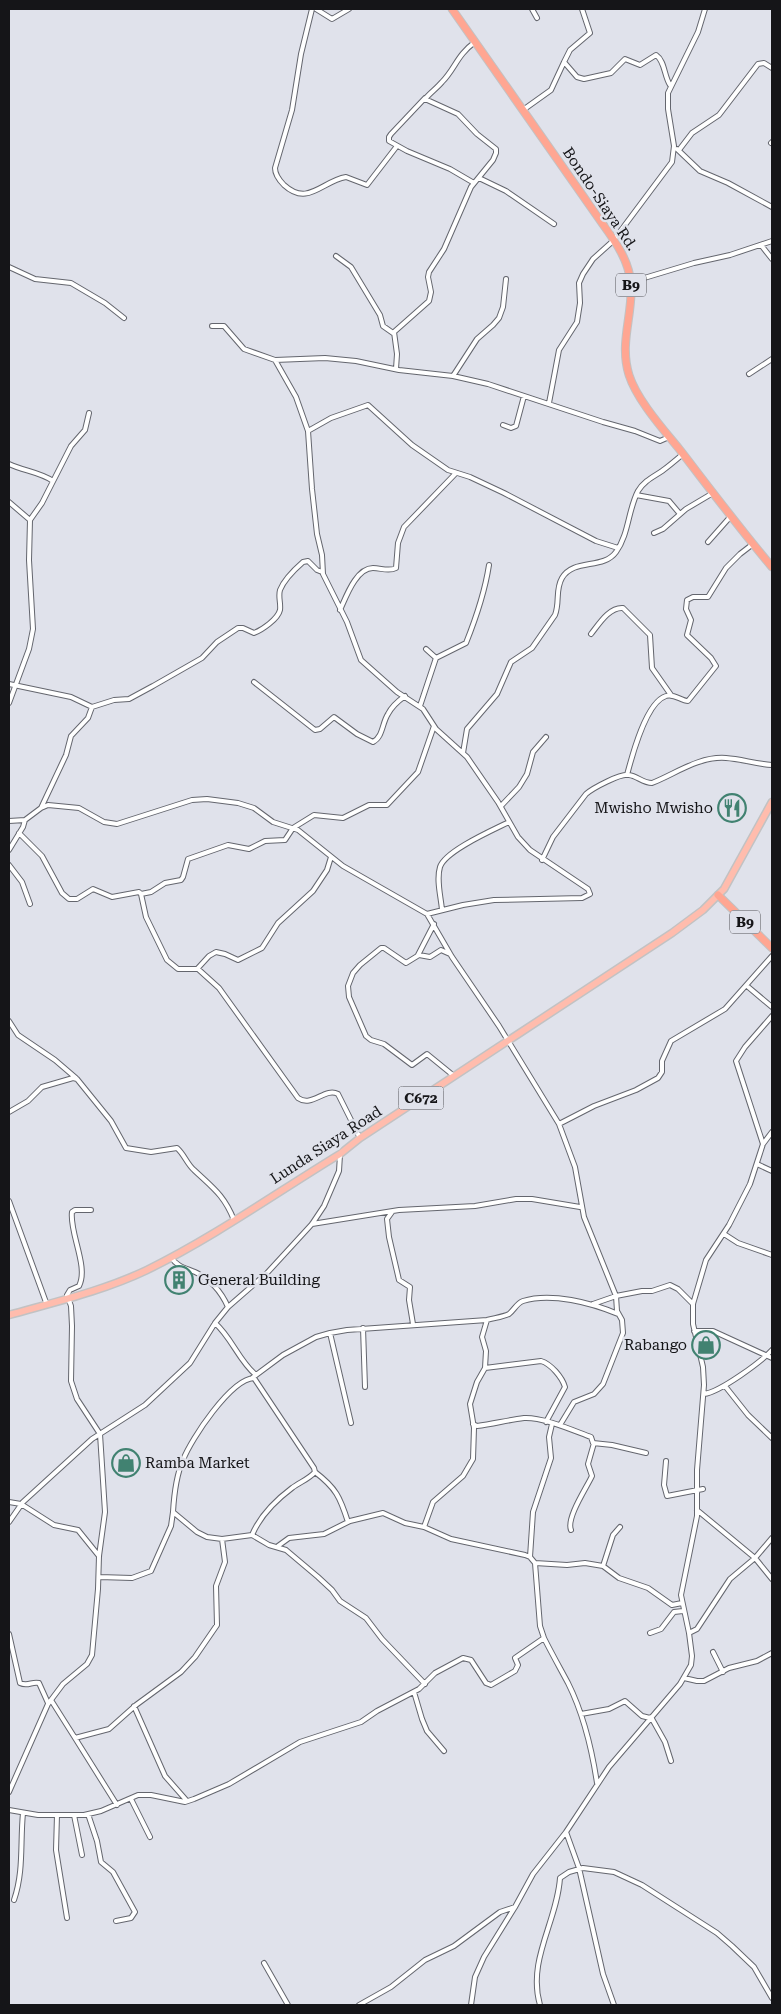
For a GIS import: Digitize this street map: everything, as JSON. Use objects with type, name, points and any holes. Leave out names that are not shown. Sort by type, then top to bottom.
[{"type":"highway","name":"Bondo-Siaya Rd.","points":[[452,9],[624,257],[630,282],[624,341],[626,366],[634,388],[712,493],[772,566]]},
{"type":"highway","name":"B9","points":[[718,895],[772,948]]},
{"type":"main road","name":"Lunda Siaya Road","points":[[9,1315],[69,1300],[126,1279],[171,1257],[340,1154],[360,1138],[676,931],[704,910],[718,895],[739,865],[772,802]]},
{"type":"street","points":[[312,9],[290,118],[275,168],[276,176],[291,190],[300,194],[313,192],[346,177],[367,185],[397,146]]},
{"type":"street","points":[[316,9],[332,19],[349,9]]},
{"type":"street","points":[[532,9],[537,18]]},
{"type":"street","points":[[523,110],[551,90],[570,50],[590,33],[582,9]]},
{"type":"street","points":[[549,403],[559,350],[577,322],[580,303],[580,280],[592,259],[613,241],[671,165],[674,146],[667,103],[670,85],[698,32],[705,9]]},
{"type":"street","points":[[474,183],[450,169],[397,146],[389,140],[389,137],[425,98],[443,82],[455,62],[475,42]]},
{"type":"street","points":[[564,62],[577,76],[584,79],[609,74],[624,58],[640,65],[656,55],[660,59],[666,79],[670,85]]},
{"type":"street","points":[[679,150],[692,133],[719,115],[758,64],[764,63],[772,68]]},
{"type":"street","points":[[394,333],[428,301],[431,292],[428,275],[444,249],[469,191],[493,160],[496,153],[496,150],[460,116],[429,102],[425,98]]},
{"type":"street","points":[[674,146],[700,171],[728,183],[772,207]]},
{"type":"street","points":[[479,178],[506,191],[554,224]]},
{"type":"street","points":[[630,282],[772,241]]},
{"type":"street","points":[[761,245],[772,259]]},
{"type":"street","points":[[336,256],[351,267],[379,313],[382,326],[394,333]]},
{"type":"street","points":[[9,267],[36,279],[71,283],[105,303],[124,318]]},
{"type":"street","points":[[453,376],[477,339],[499,318],[503,306],[506,279]]},
{"type":"street","points":[[212,326],[224,326],[244,349],[274,360],[325,358],[453,376],[496,386],[642,433],[660,441],[669,436]]},
{"type":"street","points":[[394,333],[397,354],[396,369]]},
{"type":"street","points":[[749,374],[769,364],[772,359]]},
{"type":"street","points":[[274,360],[293,391],[308,431],[317,534],[322,554],[322,572],[350,628],[361,660],[420,706],[434,726],[463,753],[501,806],[524,845],[542,860],[590,892],[590,896],[572,899],[494,900],[427,914]]},
{"type":"street","points":[[503,425],[511,428],[516,426],[524,396]]},
{"type":"street","points":[[308,431],[331,418],[368,405],[412,445],[448,470],[504,493],[596,541],[618,548]]},
{"type":"street","points":[[9,703],[29,649],[33,629],[33,604],[29,566],[30,520],[54,481],[71,446],[86,430],[89,413]]},
{"type":"street","points":[[463,753],[467,729],[497,694],[511,662],[532,648],[555,615],[558,587],[567,571],[572,567],[610,558],[618,548],[628,524],[636,495],[644,483],[664,470],[683,454]]},
{"type":"street","points":[[9,464],[35,474],[42,474],[54,481]]},
{"type":"street","points":[[340,610],[357,578],[365,570],[372,568],[392,570],[396,568],[398,543],[404,527],[456,473]]},
{"type":"street","points":[[654,533],[663,529],[680,514],[712,493]]},
{"type":"street","points":[[636,495],[670,501],[680,514]]},
{"type":"street","points":[[9,502],[30,520]]},
{"type":"street","points":[[708,542],[731,516]]},
{"type":"street","points":[[591,634],[612,611],[617,608],[623,608],[650,635],[652,668],[671,695],[683,701],[688,701],[716,666],[711,658],[687,635],[691,620],[686,609],[688,600],[693,596],[708,597],[726,568],[753,544]]},
{"type":"street","points":[[9,684],[71,696],[92,707],[114,700],[129,699],[202,658],[217,642],[238,628],[256,633],[278,615],[282,586],[301,563],[308,562],[322,572]]},
{"type":"street","points":[[420,706],[436,658],[466,643],[474,623],[489,565]]},
{"type":"street","points":[[426,649],[436,658]]},
{"type":"street","points":[[254,682],[315,730],[320,729],[334,717],[357,734],[373,742],[379,737],[391,709],[405,696]]},
{"type":"street","points":[[627,775],[641,732],[649,715],[658,701],[665,696],[671,695]]},
{"type":"street","points":[[41,808],[66,755],[71,736],[88,718],[92,707]]},
{"type":"street","points":[[20,833],[42,856],[62,893],[69,899],[77,899],[93,889],[112,897],[137,891],[142,894],[151,892],[165,883],[182,879],[188,859],[228,845],[249,849],[265,841],[283,840],[287,838],[293,828],[317,815],[343,818],[367,806],[385,806],[390,804],[418,772],[434,726]]},
{"type":"street","points":[[501,806],[519,787],[526,774],[533,752],[546,737]]},
{"type":"street","points":[[542,860],[553,837],[586,794],[593,789],[627,775],[652,783],[687,766],[724,758],[772,765]]},
{"type":"street","points":[[17,822],[25,820],[41,808],[52,805],[75,807],[104,822],[117,824],[182,802],[208,799],[244,804],[254,808],[273,822],[293,828],[351,871],[427,914],[451,954],[509,1040],[559,1124],[576,1172],[580,1207],[616,1296],[618,1314],[622,1320],[624,1333],[603,1384],[594,1394],[574,1402],[560,1425]]},
{"type":"street","points":[[9,850],[20,833],[25,820]]},
{"type":"street","points":[[9,821],[21,822],[23,827]]},
{"type":"street","points":[[442,910],[439,874],[443,861],[458,848],[509,822]]},
{"type":"street","points":[[197,968],[216,952],[238,960],[262,948],[278,923],[315,890],[327,870],[331,856]]},
{"type":"street","points":[[9,864],[22,882],[30,904]]},
{"type":"street","points":[[142,894],[146,917],[167,960],[178,969],[197,968],[203,972],[223,993],[294,1094],[301,1100],[309,1101],[331,1092],[336,1093],[341,1098],[360,1138]]},
{"type":"street","points":[[434,924],[418,956],[406,963],[384,948],[381,948],[363,962],[353,973],[348,986],[349,997],[363,1032],[368,1038],[384,1044],[412,1065],[427,1054],[454,1076]]},
{"type":"street","points":[[418,956],[430,957],[441,950],[451,954]]},
{"type":"street","points":[[559,1124],[589,1108],[636,1090],[658,1078],[662,1072],[662,1062],[671,1041],[721,1012],[747,986],[772,956]]},
{"type":"street","points":[[747,986],[772,1007]]},
{"type":"street","points":[[763,1144],[736,1061],[740,1052],[772,1016]]},
{"type":"street","points":[[9,1021],[18,1034],[76,1078],[111,1121],[126,1148],[151,1152],[173,1148],[179,1149],[192,1168],[216,1188],[227,1204],[234,1220]]},
{"type":"street","points":[[9,1112],[28,1101],[40,1085],[76,1078]]},
{"type":"street","points":[[471,2005],[478,1969],[533,1874],[566,1832],[598,1783],[684,1678],[691,1665],[692,1656],[689,1633],[683,1611],[682,1589],[694,1538],[704,1394],[703,1367],[694,1330],[693,1304],[706,1260],[724,1234],[750,1184],[763,1144],[772,1132]]},
{"type":"street","points":[[9,1522],[21,1504],[100,1434],[139,1410],[183,1371],[228,1307],[268,1273],[312,1224],[324,1206],[339,1171],[340,1154]]},
{"type":"street","points":[[756,1164],[772,1172]]},
{"type":"street","points":[[312,1224],[400,1210],[475,1206],[516,1199],[532,1199],[580,1207]]},
{"type":"street","points":[[9,1201],[47,1305]]},
{"type":"street","points":[[9,1792],[49,1702],[63,1684],[90,1660],[99,1577],[99,1556],[105,1518],[100,1434],[77,1399],[71,1381],[73,1337],[68,1291],[79,1286],[81,1281],[80,1254],[72,1212],[75,1210],[91,1210]]},
{"type":"street","points":[[400,1210],[389,1215],[387,1225],[399,1280],[410,1287],[408,1300],[412,1324]]},
{"type":"street","points":[[724,1234],[738,1243],[772,1255]]},
{"type":"street","points":[[171,1257],[177,1264],[200,1274],[211,1283],[220,1293],[228,1307]]},
{"type":"street","points":[[592,1305],[616,1296],[642,1290],[652,1291],[672,1285],[693,1304]]},
{"type":"street","points":[[99,1577],[132,1578],[151,1571],[171,1526],[177,1478],[187,1450],[204,1424],[219,1404],[240,1382],[252,1378],[300,1345],[330,1333],[363,1328],[487,1320],[508,1314],[518,1304],[525,1301],[559,1299],[592,1305],[618,1314]]},
{"type":"street","points":[[424,1527],[433,1502],[459,1481],[471,1464],[475,1444],[470,1404],[477,1382],[485,1368],[486,1351],[482,1338],[487,1320]]},
{"type":"street","points":[[215,1323],[226,1334],[248,1367],[256,1375]]},
{"type":"street","points":[[363,1328],[365,1387]]},
{"type":"street","points":[[694,1330],[713,1331],[772,1358]]},
{"type":"street","points":[[330,1333],[351,1423]]},
{"type":"street","points":[[704,1394],[725,1386],[772,1350]]},
{"type":"street","points":[[485,1368],[538,1362],[546,1363],[558,1375],[565,1387],[546,1422]]},
{"type":"street","points":[[252,1378],[255,1379],[295,1438],[315,1472],[329,1483],[338,1494],[348,1522]]},
{"type":"street","points":[[725,1386],[748,1415],[772,1438]]},
{"type":"street","points":[[473,1424],[481,1426],[524,1418],[560,1425],[591,1437],[594,1443],[588,1464],[592,1476],[576,1507],[570,1525],[571,1530]]},
{"type":"street","points":[[530,1557],[533,1512],[550,1463],[549,1437],[552,1424]]},
{"type":"street","points":[[594,1443],[646,1453]]},
{"type":"street","points":[[666,1461],[664,1485],[667,1496],[703,1489]]},
{"type":"street","points":[[252,1535],[270,1508],[288,1491],[315,1472]]},
{"type":"street","points":[[9,1502],[21,1504],[54,1525],[78,1530],[99,1556]]},
{"type":"street","points":[[697,1510],[754,1558],[772,1579]]},
{"type":"street","points":[[174,1512],[200,1534],[222,1539],[252,1535],[269,1545],[289,1552],[324,1582],[340,1601],[364,1616],[382,1639],[425,1684]]},
{"type":"street","points":[[277,1547],[289,1538],[318,1536],[336,1530],[348,1522],[383,1513],[424,1527],[451,1539],[530,1557],[535,1563],[540,1626],[581,1714],[598,1783]]},
{"type":"street","points":[[603,1566],[613,1535],[620,1528]]},
{"type":"street","points":[[689,1633],[697,1629],[730,1579],[754,1558],[772,1538]]},
{"type":"street","points":[[75,1738],[107,1730],[134,1706],[184,1669],[216,1628],[216,1586],[225,1562],[222,1539]]},
{"type":"street","points":[[535,1563],[567,1566],[585,1563],[603,1566],[619,1578],[648,1588],[672,1605],[682,1603]]},
{"type":"street","points":[[650,1633],[661,1629],[674,1612],[683,1611]]},
{"type":"street","points":[[9,1634],[20,1683],[28,1685],[36,1682],[39,1683],[49,1702],[75,1738],[116,1805]]},
{"type":"street","points":[[9,1810],[23,1813],[57,1815],[88,1814],[101,1811],[144,1794],[186,1802],[225,1786],[300,1742],[362,1722],[377,1711],[414,1692],[425,1684],[437,1671],[466,1658],[473,1662],[483,1680],[490,1685],[515,1671],[518,1665],[515,1658],[544,1638]]},
{"type":"street","points":[[713,1652],[723,1672]]},
{"type":"street","points":[[684,1678],[702,1681],[736,1666],[757,1661],[772,1653]]},
{"type":"street","points":[[414,1692],[427,1731],[444,1751]]},
{"type":"street","points":[[581,1714],[609,1709],[625,1700],[642,1716],[651,1718],[665,1742],[671,1761]]},
{"type":"street","points":[[134,1706],[165,1776],[186,1802]]},
{"type":"street","points":[[130,1799],[150,1837]]},
{"type":"street","points":[[14,1900],[21,1872],[23,1813]]},
{"type":"street","points":[[88,1814],[97,1841],[101,1862],[113,1872],[135,1912],[131,1918],[116,1922]]},
{"type":"street","points":[[57,1815],[56,1850],[67,1918]]},
{"type":"street","points":[[74,1815],[82,1855]]},
{"type":"street","points":[[566,1832],[579,1868],[603,1974],[614,2005]]},
{"type":"street","points":[[540,2005],[536,1982],[538,1964],[558,1898],[560,1878],[579,1868],[608,1871],[628,1877],[717,1933],[754,1967],[772,1998]]},
{"type":"street","points":[[359,2005],[391,1987],[425,1960],[454,1946],[500,1912],[515,1907]]},
{"type":"street","points":[[264,1963],[288,2005]]},
{"type":"place","name":"Mwisho Mwisho","points":[[732,808]]},
{"type":"place","name":"General Building","points":[[179,1280]]},
{"type":"place","name":"Rabango","points":[[706,1345]]},
{"type":"place","name":"Ramba Market","points":[[126,1463]]}]
